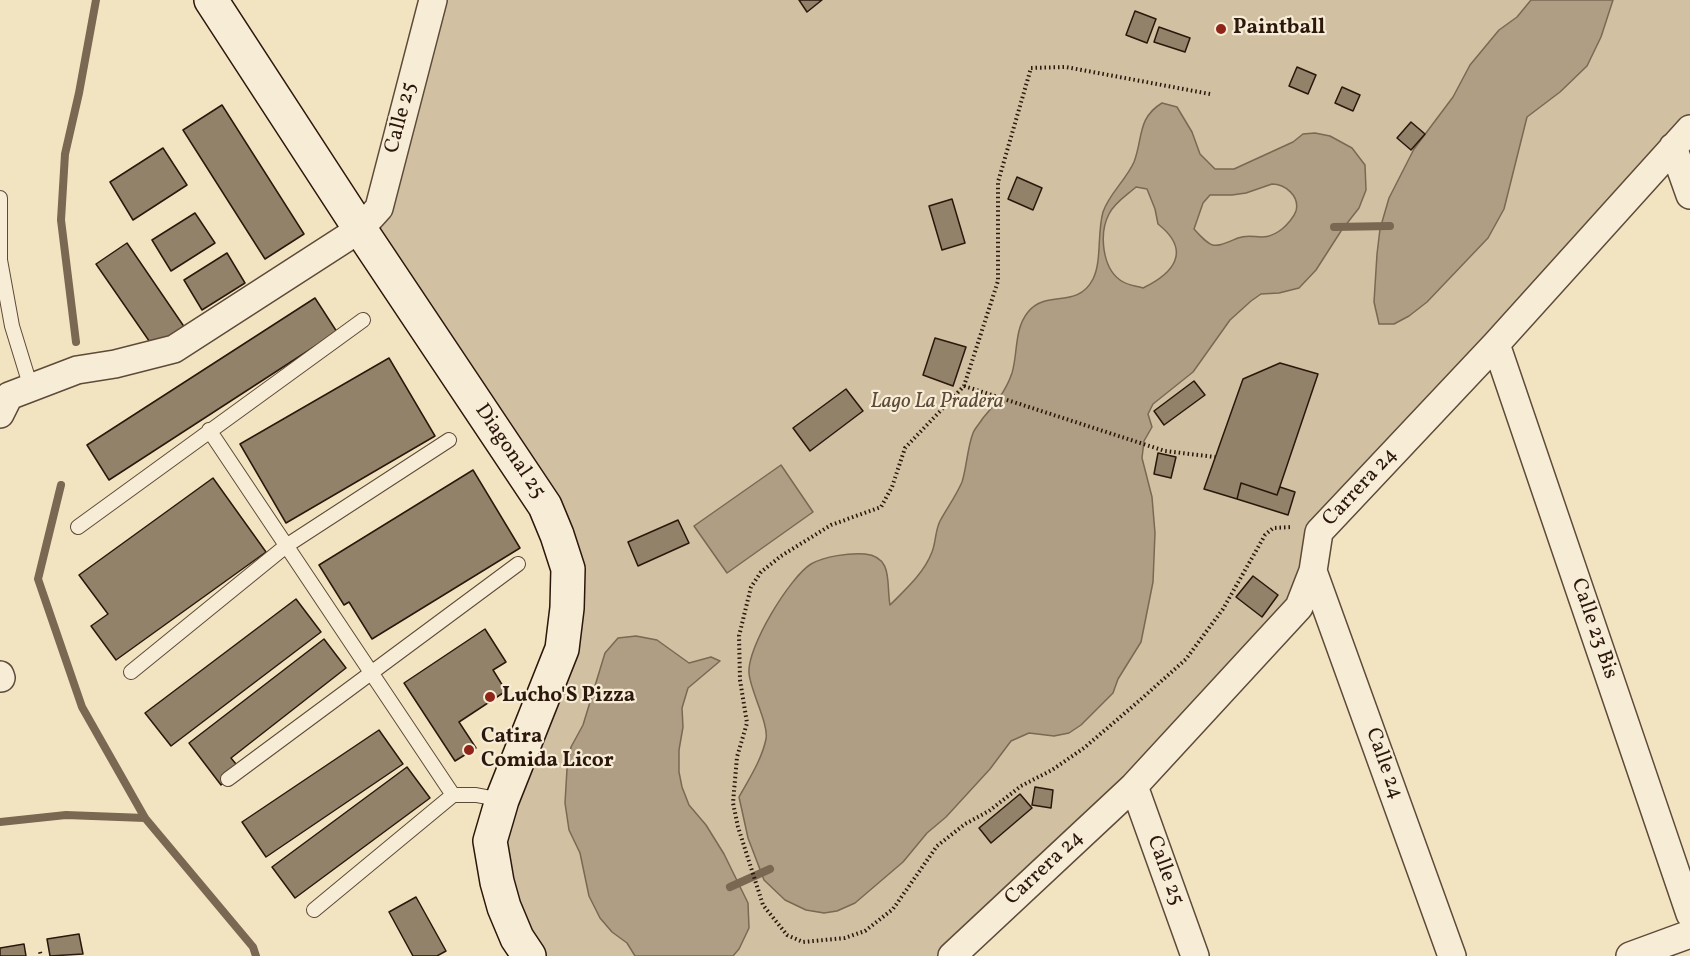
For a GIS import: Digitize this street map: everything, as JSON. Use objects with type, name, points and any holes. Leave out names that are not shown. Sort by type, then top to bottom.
[{"type":"street","name":"Diagonal 25","points":[[211,0],[360,229],[545,506],[557,535],[568,569],[567,608],[562,649],[502,800],[490,841],[497,882],[517,938],[529,956]]},
{"type":"street","name":"Calle 25","points":[[0,414],[9,396],[76,370],[115,364],[174,349],[360,229],[379,208],[433,0]]},
{"type":"street","points":[[1682,138],[1690,195]]},
{"type":"street","name":"Carrera 24","points":[[952,956],[1134,786],[1299,607],[1313,571],[1318,532],[1496,344],[1682,138]]},
{"type":"street","name":"Calle 23 Bis","points":[[1496,344],[1690,915]]},
{"type":"street","name":"Calle 24","points":[[1313,571],[1452,956]]},
{"type":"street","name":"Calle 25","points":[[1134,786],[1195,956]]},
{"type":"street","points":[[1630,956],[1690,934]]},
{"type":"lane","points":[[0,198],[0,260],[12,326],[31,387]]},
{"type":"lane","points":[[78,526],[363,320]]},
{"type":"lane","points":[[209,430],[453,795]]},
{"type":"lane","points":[[131,672],[286,546],[449,440]]},
{"type":"lane","points":[[228,778],[518,564]]},
{"type":"lane","points":[[314,910],[453,795],[476,795],[502,800]]},
{"type":"path","points":[[1210,94],[1066,67],[1031,68],[998,182],[998,281],[964,386],[905,448],[892,487],[881,507],[831,525],[782,556],[761,573],[752,586],[739,636],[740,680],[747,723],[736,757],[733,803],[738,827],[763,905],[788,935],[802,942],[845,938],[865,931],[892,909],[937,846],[1021,786],[1052,770],[1084,748],[1186,659],[1222,609],[1265,536],[1273,528],[1291,527],[1318,532]]},
{"type":"path","points":[[964,386],[1165,451],[1215,457]]},
{"type":"green space","name":"Lago La Pradera","points":[[433,0],[1690,0],[1690,129],[1319,532],[1299,607],[952,956],[529,956],[497,882],[568,569],[360,229]]},
{"type":"shaded area","points":[[1531,0],[1613,0],[1601,37],[1587,66],[1560,92],[1527,117],[1504,209],[1488,238],[1427,302],[1394,324],[1379,324],[1374,302],[1377,254],[1380,229],[1389,198],[1414,149],[1453,97],[1470,65],[1499,30],[1517,17]]},
{"type":"shaded area","points":[[1162,103],[1177,107],[1192,132],[1200,154],[1215,169],[1234,169],[1293,142],[1303,134],[1315,133],[1330,136],[1352,148],[1365,165],[1366,190],[1359,208],[1316,270],[1299,288],[1279,293],[1261,294],[1251,301],[1230,320],[1193,372],[1153,404],[1148,414],[1152,427],[1144,441],[1142,458],[1152,497],[1155,533],[1153,582],[1141,642],[1118,679],[1113,693],[1081,725],[1069,733],[1054,736],[1029,733],[1011,741],[990,769],[946,817],[927,833],[903,862],[855,903],[837,911],[824,913],[806,910],[785,900],[764,880],[748,838],[739,797],[758,761],[766,739],[765,725],[749,673],[755,647],[771,614],[792,583],[802,571],[817,561],[830,557],[865,554],[881,560],[887,573],[890,605],[919,574],[929,560],[940,521],[962,482],[973,433],[1010,380],[1018,333],[1028,312],[1035,305],[1079,294],[1093,279],[1098,264],[1103,212],[1134,162],[1145,122],[1154,109]],"holes":[[[1272,184],[1282,186],[1296,200],[1296,211],[1282,229],[1269,236],[1238,238],[1218,245],[1205,241],[1194,229],[1203,203],[1210,195],[1246,193]],[[1136,187],[1147,189],[1158,224],[1174,243],[1176,252],[1175,260],[1170,268],[1143,288],[1125,283],[1114,274],[1106,258],[1103,240],[1111,210]]]},
{"type":"shaded area","points":[[781,465],[813,512],[727,573],[694,526]]},
{"type":"shaded area","points":[[636,636],[657,640],[689,663],[711,657],[720,661],[688,688],[682,708],[683,727],[679,750],[679,772],[689,805],[706,825],[724,854],[748,903],[749,928],[733,956],[635,956],[627,943],[612,932],[600,918],[589,896],[580,853],[569,830],[565,803],[567,769],[571,747],[583,725],[605,653],[618,638]]},
{"type":"building","points":[[799,0],[822,0],[807,12]]},
{"type":"building","points":[[1135,11],[1156,19],[1147,43],[1126,35]]},
{"type":"building","points":[[1159,27],[1190,38],[1185,52],[1154,42]]},
{"type":"building","points":[[1297,67],[1316,75],[1308,94],[1289,86]]},
{"type":"building","points":[[1342,87],[1360,95],[1353,111],[1335,103]]},
{"type":"building","points":[[222,105],[304,234],[265,259],[183,130]]},
{"type":"building","points":[[1411,122],[1425,134],[1411,150],[1397,138]]},
{"type":"building","points":[[163,148],[187,185],[133,220],[110,182]]},
{"type":"building","points":[[1017,177],[1042,188],[1033,210],[1008,199]]},
{"type":"building","points":[[952,199],[965,243],[942,250],[929,206]]},
{"type":"building","points":[[195,213],[215,243],[171,271],[152,240]]},
{"type":"building","points":[[127,243],[185,328],[154,348],[96,264]]},
{"type":"building","points":[[227,253],[245,283],[202,310],[184,280]]},
{"type":"building","points":[[315,298],[337,332],[109,480],[87,445]]},
{"type":"building","points":[[935,338],[966,347],[953,386],[923,375]]},
{"type":"building","points":[[389,358],[435,436],[286,523],[240,444]]},
{"type":"building","points":[[1280,363],[1318,374],[1277,495],[1241,483],[1237,499],[1204,489],[1243,379]]},
{"type":"building","points":[[1194,381],[1205,395],[1164,425],[1154,411]]},
{"type":"building","points":[[846,389],[863,411],[810,451],[793,428]]},
{"type":"building","points":[[1158,453],[1176,457],[1171,478],[1154,474]]},
{"type":"building","points":[[473,470],[520,548],[372,639],[349,602],[344,605],[319,565]]},
{"type":"building","points":[[213,478],[266,552],[116,660],[91,626],[108,614],[79,575]]},
{"type":"building","points":[[1241,483],[1277,495],[1280,487],[1295,492],[1288,515],[1237,499]]},
{"type":"building","points":[[678,520],[689,543],[638,566],[628,542]]},
{"type":"building","points":[[1253,576],[1278,595],[1262,617],[1236,597]]},
{"type":"building","points":[[296,599],[321,632],[171,746],[145,713]]},
{"type":"building","points":[[485,629],[506,662],[493,670],[506,691],[459,722],[476,748],[455,761],[404,683]]},
{"type":"building","points":[[324,639],[346,668],[231,758],[241,770],[221,785],[189,743]]},
{"type":"building","points":[[379,730],[403,764],[266,857],[242,822]]},
{"type":"building","points":[[407,767],[430,798],[295,898],[272,867]]},
{"type":"building","points":[[1035,787],[1053,790],[1051,808],[1032,805]]},
{"type":"building","points":[[1020,794],[1032,808],[991,843],[979,828]]},
{"type":"building","points":[[416,897],[446,951],[437,956],[413,956],[389,912]]},
{"type":"building","points":[[79,934],[83,954],[50,956],[47,939]]},
{"type":"building","points":[[24,944],[26,956],[0,956],[0,948]]},
{"type":"waterway","points":[[76,342],[61,220],[65,154],[96,0]]},
{"type":"waterway","points":[[1334,227],[1390,226]]},
{"type":"waterway","points":[[61,485],[38,579],[82,707],[145,818],[253,947],[256,956]]},
{"type":"waterway","points":[[0,822],[66,815],[145,818]]},
{"type":"waterway","points":[[730,887],[770,869]]},
{"type":"place","name":"Paintball","points":[[1221,29]]},
{"type":"place","name":"Lucho'S Pizza","points":[[490,697]]},
{"type":"place","name":"Catira Comida Licor","points":[[469,750]]}]
